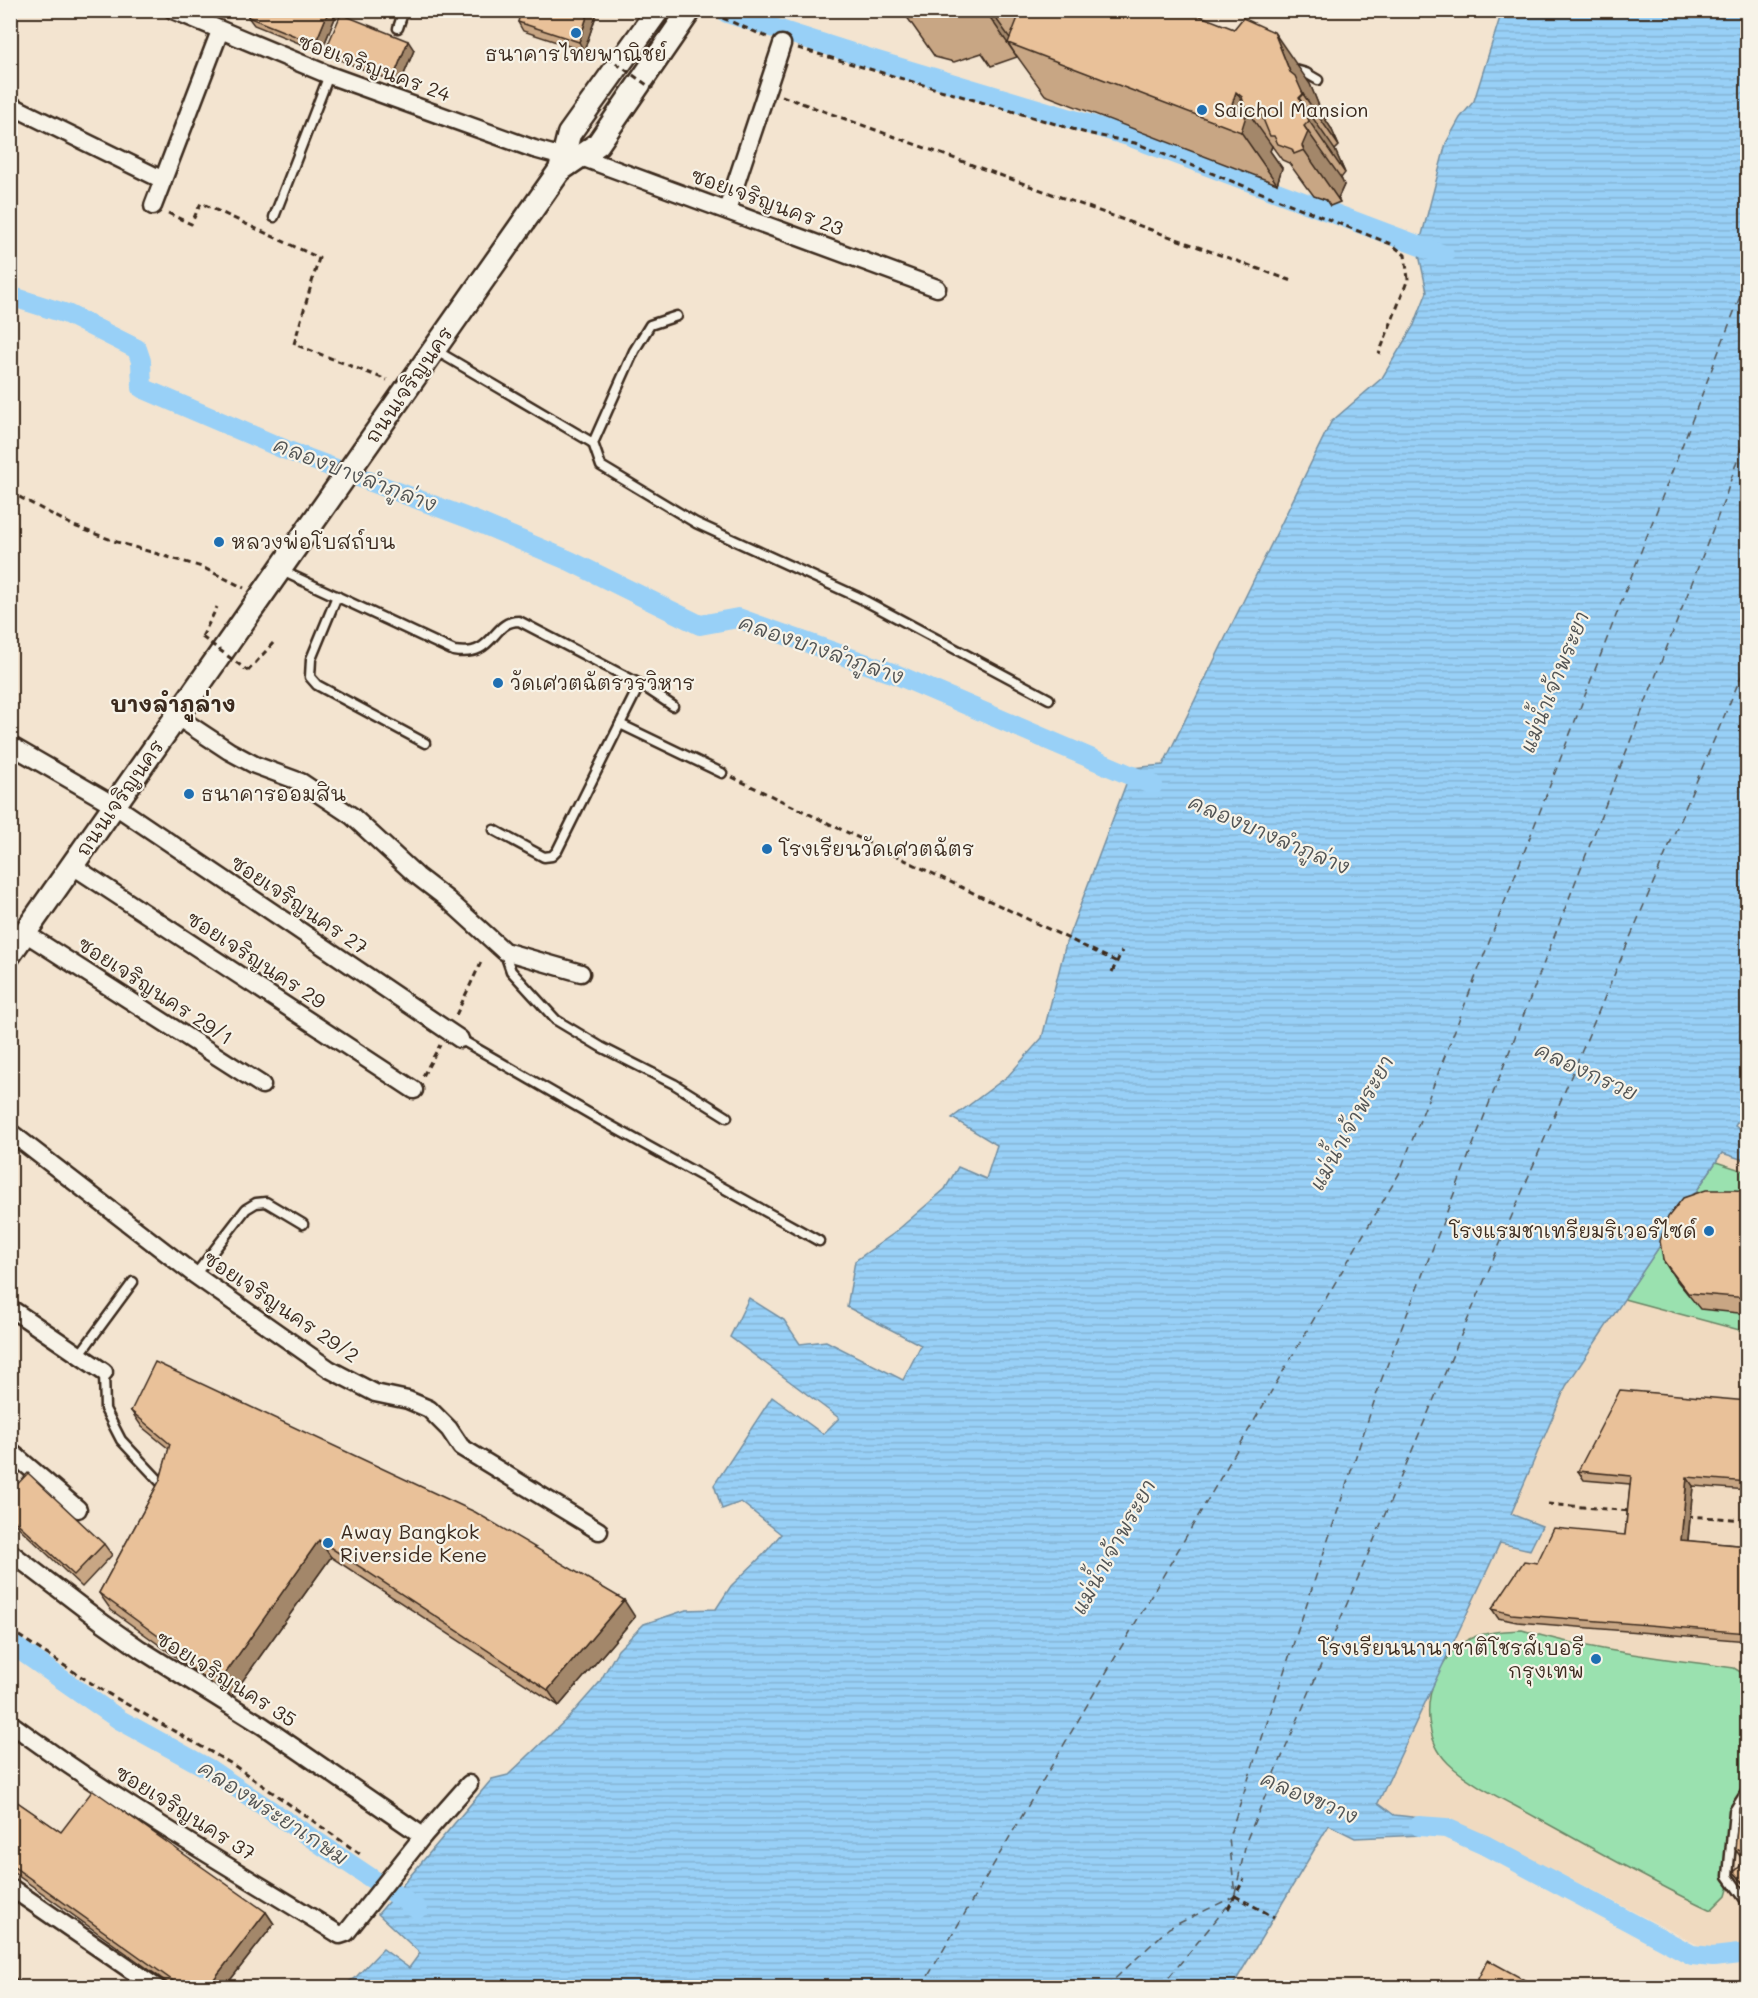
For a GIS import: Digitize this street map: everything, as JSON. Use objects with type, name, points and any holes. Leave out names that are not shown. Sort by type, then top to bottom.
[{"type":"main road","name":"ถนนเจริญนคร","points":[[568,161],[569,134],[658,10]]},
{"type":"main road","name":"ถนนเจริญนคร","points":[[17,940],[73,866],[176,716],[568,161],[598,144],[690,10]]},
{"type":"street","name":"ซอยเจริญนคร 24","points":[[173,10],[220,32],[329,75],[568,161]]},
{"type":"street","points":[[153,206],[220,32]]},
{"type":"street","points":[[727,210],[782,44]]},
{"type":"street","points":[[10,105],[163,180]]},
{"type":"street","name":"ซอยเจริญนคร 23","points":[[568,161],[727,210],[937,288]]},
{"type":"street","points":[[176,716],[229,751],[255,765],[301,782],[352,816],[504,951],[581,973]]},
{"type":"street","name":"ซอยเจริญนคร 27","points":[[10,745],[114,805],[460,1039]]},
{"type":"street","name":"ซอยเจริญนคร 29","points":[[73,866],[414,1090]]},
{"type":"street","name":"ซอยเจริญนคร 29/1","points":[[17,940],[262,1085]]},
{"type":"street","name":"ซอยเจริญนคร 29/2","points":[[10,1132],[195,1275],[329,1369],[375,1393],[408,1400],[429,1409],[449,1428],[461,1447],[598,1531]]},
{"type":"street","points":[[10,1308],[104,1372]]},
{"type":"street","points":[[10,1451],[78,1509]]},
{"type":"street","name":"ซอยเจริญนคร 35","points":[[10,1552],[140,1649],[263,1726],[423,1836]]},
{"type":"street","name":"ซอยเจริญนคร 37","points":[[10,1723],[45,1749],[157,1821],[340,1935],[346,1933],[423,1836]]},
{"type":"street","points":[[423,1836],[469,1784]]},
{"type":"street","points":[[10,1887],[157,1988]]},
{"type":"lane","points":[[398,28],[404,10]]},
{"type":"lane","points":[[1285,67],[1306,73],[1318,80]]},
{"type":"lane","points":[[273,217],[329,75]]},
{"type":"lane","points":[[592,443],[634,351],[650,325],[676,316]]},
{"type":"lane","points":[[435,350],[592,443],[601,466],[696,523],[858,597],[1049,699]]},
{"type":"lane","points":[[280,570],[454,651],[464,652],[483,648],[507,623],[519,621],[640,684],[673,706]]},
{"type":"lane","points":[[337,596],[311,659],[310,677],[317,685],[424,743]]},
{"type":"lane","points":[[494,830],[544,858],[552,856],[640,684]]},
{"type":"lane","points":[[620,724],[722,772]]},
{"type":"lane","points":[[504,951],[511,971],[556,1020],[602,1047],[674,1084],[728,1117]]},
{"type":"lane","points":[[460,1039],[819,1241]]},
{"type":"lane","points":[[195,1275],[246,1209],[256,1203],[266,1202],[303,1224]]},
{"type":"lane","points":[[80,1354],[133,1282]]},
{"type":"lane","points":[[104,1372],[105,1409],[121,1440],[166,1489]]},
{"type":"lane","points":[[1748,1789],[1734,1811],[1728,1876],[1748,1904]]},
{"type":"path","points":[[713,14],[782,44],[1086,134],[1135,143],[1391,244],[1405,255],[1408,279],[1379,354]]},
{"type":"path","points":[[607,57],[653,89]]},
{"type":"path","points":[[766,90],[1292,281]]},
{"type":"path","points":[[153,206],[191,224],[201,203],[320,258],[294,345],[408,387]]},
{"type":"path","points":[[10,492],[74,526],[202,567],[261,597]]},
{"type":"path","points":[[217,607],[202,637],[248,670],[274,642]]},
{"type":"path","points":[[722,772],[1117,962]]},
{"type":"path","points":[[1112,972],[1122,951]]},
{"type":"path","points":[[1548,1504],[1630,1511]]},
{"type":"path","points":[[1677,1515],[1748,1520]]},
{"type":"path","points":[[10,1630],[100,1689],[232,1764],[363,1856]]},
{"type":"path","points":[[1228,1910],[1245,1879]]},
{"type":"path","points":[[1235,1896],[1274,1917]]},
{"type":"shaded area","name":"โรงเรียนนานาชาติโชรส์เบอรี กรุงเทพ","points":[[1722,1152],[1747,1161],[1747,1946],[1706,1949],[1498,1842],[1447,1821],[1393,1815],[1378,1803],[1511,1514],[1566,1386]]},
{"type":"green space","name":"โรงแรมชาเทรียมริเวอร์ไซด์","points":[[1716,1162],[1747,1172],[1747,1332],[1624,1299]]},
{"type":"green space","points":[[1522,1630],[1601,1649],[1734,1668],[1747,1676],[1748,1780],[1742,1822],[1726,1895],[1711,1910],[1645,1877],[1491,1793],[1457,1771],[1441,1754],[1431,1733],[1429,1710],[1432,1688],[1443,1663],[1460,1644],[1470,1638],[1494,1632]]},
{"type":"water","points":[[1502,11],[1747,11],[1748,1104],[1735,1126],[1747,1134],[1747,1161],[1722,1153],[1566,1386],[1511,1514],[1542,1526],[1530,1550],[1500,1543],[1378,1803],[1394,1815],[1447,1821],[1444,1834],[1355,1838],[1329,1825],[1232,1987],[340,1988],[357,1976],[383,1949],[409,1968],[420,1953],[378,1914],[492,1779],[508,1775],[570,1716],[599,1683],[618,1650],[644,1624],[686,1610],[716,1609],[731,1586],[781,1534],[741,1502],[722,1509],[714,1485],[772,1397],[823,1434],[839,1418],[730,1337],[749,1298],[784,1320],[800,1344],[826,1341],[903,1380],[921,1345],[847,1307],[855,1261],[893,1234],[945,1189],[958,1167],[986,1179],[997,1145],[952,1118],[1008,1076],[1042,1038],[1066,943],[1132,768],[1163,765],[1331,422],[1382,378],[1414,325],[1427,292],[1418,250],[1446,143],[1460,118],[1474,101]]},
{"type":"building","points":[[250,10],[329,10],[315,44],[248,17]]},
{"type":"building","points":[[521,10],[589,10],[579,42],[518,22]]},
{"type":"building","points":[[1021,10],[1185,10],[1234,29],[1243,18],[1274,32],[1290,72],[1295,76],[1303,94],[1299,98],[1309,121],[1304,126],[1308,132],[1302,146],[1304,150],[1294,154],[1292,149],[1278,144],[1274,136],[1270,136],[1261,114],[1245,108],[1242,97],[1236,92],[1230,110],[1246,116],[1241,132],[1008,43]]},
{"type":"building","points":[[341,14],[408,41],[394,76],[326,49]]},
{"type":"building","points":[[1706,1190],[1748,1191],[1748,1298],[1688,1293],[1663,1260],[1660,1241],[1668,1217],[1683,1198]]},
{"type":"building","name":"Away Bangkok Riverside Kene","points":[[155,1362],[475,1512],[624,1600],[548,1690],[319,1540],[220,1681],[99,1593],[160,1480],[170,1444],[131,1411]]},
{"type":"building","points":[[1620,1390],[1748,1401],[1748,1482],[1687,1477],[1681,1540],[1748,1546],[1748,1633],[1511,1614],[1492,1609],[1524,1561],[1537,1563],[1554,1528],[1625,1535],[1631,1476],[1578,1471]]},
{"type":"building","points":[[28,1473],[104,1544],[74,1575],[10,1516],[10,1492]]},
{"type":"building","points":[[93,1790],[266,1912],[207,1988],[183,1988],[10,1864],[10,1797],[61,1832]]},
{"type":"building","points":[[1748,1800],[1748,1851],[1735,1849],[1739,1808]]},
{"type":"building","points":[[1748,1859],[1748,1887],[1734,1872]]},
{"type":"building","points":[[1488,1960],[1539,1988],[1473,1988]]},
{"type":"waterway","points":[[727,13],[874,60],[1128,136],[1444,255]]},
{"type":"waterway","name":"คลองบางลำภูล่าง","points":[[10,296],[67,314],[137,349],[141,361],[142,388],[286,450],[473,520],[570,561],[700,625],[738,618],[895,674],[1153,785]]},
{"type":"waterway","name":"คลองพระยาเกษม","points":[[10,1643],[120,1720],[209,1769],[417,1909]]},
{"type":"waterway","name":"คลองขวาง","points":[[1419,1826],[1446,1828],[1487,1846],[1692,1955],[1713,1957],[1748,1953]]},
{"type":"ferry route","points":[[921,1988],[1399,1174],[1748,276]]},
{"type":"ferry route","points":[[1105,1988],[1169,1928],[1235,1896],[1229,1837],[1381,1381],[1725,498],[1748,426]]},
{"type":"ferry route","points":[[1235,1894],[1247,1839],[1748,660]]},
{"type":"ferry route","points":[[1160,1988],[1234,1898]]},
{"type":"place","name":"ธนาคารไทยพาณิชย์","points":[[576,33]]},
{"type":"place","name":"Saichol Mansion","points":[[1202,110]]},
{"type":"place","name":"หลวงพ่อโบสถ์บน","points":[[219,542]]},
{"type":"place","name":"วัดเศวตฉัตรวรวิหาร","points":[[498,683]]},
{"type":"place","name":"ธนาคารออมสิน","points":[[189,794]]},
{"type":"place","name":"โรงเรียนวัดเศวตฉัตร","points":[[767,849]]},
{"type":"place","name":"โรงแรมชาเทรียมริเวอร์ไซด์","points":[[1709,1231]]},
{"type":"place","name":"Away Bangkok Riverside Kene","points":[[328,1543]]},
{"type":"place","name":"โรงเรียนนานาชาติโชรส์เบอรี กรุงเทพ","points":[[1596,1659]]},
{"type":"district","name":"บางลำภูล่าง","points":[[173,704]]},
{"type":"water label","name":"แม่น้ำเจ้าพระยา","points":[[1555,682]]},
{"type":"water label","name":"คลองกรวย","points":[[1586,1072]]},
{"type":"water label","name":"แม่น้ำเจ้าพระยา","points":[[1352,1123]]},
{"type":"water label","name":"แม่น้ำเจ้าพระยา","points":[[1114,1547]]}]
